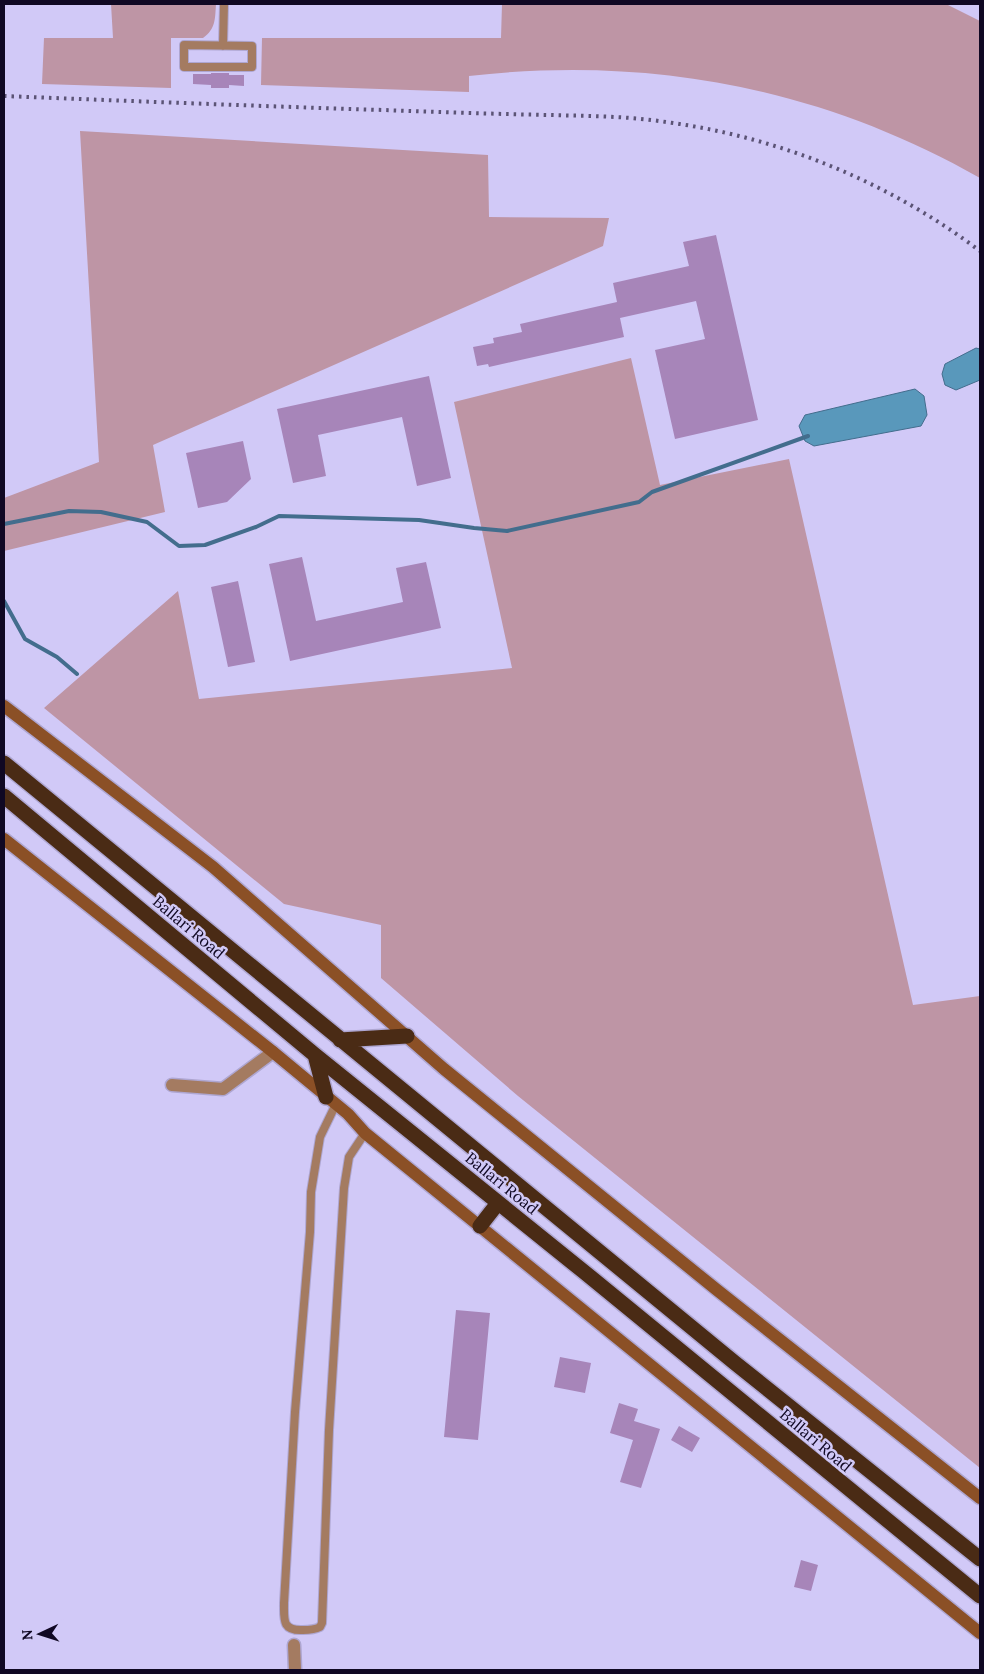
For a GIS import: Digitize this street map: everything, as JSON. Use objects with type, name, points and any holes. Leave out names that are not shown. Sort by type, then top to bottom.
[{"type":"highway","name":"Ballari Road","points":[[4,763],[735,1363],[980,1559]]},
{"type":"highway","name":"Ballari Road","points":[[4,796],[315,1055],[980,1596]]},
{"type":"highway","points":[[340,1040],[407,1036]]},
{"type":"highway","points":[[315,1055],[331,1100]]},
{"type":"highway","points":[[480,1226],[498,1203]]},
{"type":"street","points":[[4,706],[213,867],[444,1068],[702,1278],[980,1498]]},
{"type":"street","points":[[4,838],[273,1052],[348,1114],[365,1133],[980,1633]]},
{"type":"street","points":[[172,1085],[224,1089],[273,1052]]},
{"type":"street","points":[[294,1645],[295,1670]]},
{"type":"lane","points":[[224,4],[224,46]]},
{"type":"lane","points":[[184,46],[224,46],[252,46],[252,68],[184,67],[184,46]]},
{"type":"lane","points":[[331,1100],[320,1137],[311,1199],[310,1232],[294,1421],[284,1603],[285,1623],[288,1628],[293,1630],[314,1630],[320,1628],[322,1623],[329,1430],[344,1188],[349,1157],[365,1133]]},
{"type":"shaded area","points":[[111,4],[216,4],[215,19],[213,27],[203,38],[171,38],[171,88],[42,84],[44,38],[113,38]]},
{"type":"shaded area","points":[[502,4],[946,4],[980,21],[980,178],[920,147],[859,121],[796,101],[733,85],[668,75],[603,70],[536,71],[469,76],[469,92],[261,85],[262,38],[501,38]]},
{"type":"shaded area","points":[[80,131],[488,155],[489,217],[609,218],[603,246],[153,445],[165,512],[4,551],[4,498],[99,462]]},
{"type":"shaded area","points":[[631,358],[660,485],[789,459],[913,1005],[980,996],[980,1468],[518,1096],[381,978],[381,925],[284,904],[44,708],[178,591],[199,699],[512,668],[454,402]]},
{"type":"water","points":[[976,348],[980,349],[980,380],[956,390],[945,385],[942,374],[945,364]]},
{"type":"water","points":[[915,389],[924,396],[927,415],[921,426],[814,446],[805,441],[799,426],[805,415]]},
{"type":"building","points":[[193,74],[244,75],[244,86],[229,85],[229,88],[211,88],[211,85],[193,84]]},
{"type":"building","points":[[716,235],[758,420],[675,439],[655,350],[705,339],[696,301],[620,318],[624,337],[489,367],[488,364],[477,366],[473,347],[494,343],[493,338],[522,332],[520,324],[617,302],[613,283],[689,266],[683,242]]},
{"type":"building","points":[[429,376],[451,478],[417,486],[402,417],[318,435],[326,476],[293,483],[277,409]]},
{"type":"building","points":[[243,441],[251,479],[227,502],[198,508],[186,453]]},
{"type":"building","points":[[302,557],[316,621],[403,602],[396,568],[426,562],[441,628],[290,661],[269,564]]},
{"type":"building","points":[[238,581],[255,662],[228,667],[211,587]]},
{"type":"building","points":[[456,1310],[490,1313],[478,1440],[444,1437]]},
{"type":"building","points":[[560,1357],[591,1363],[585,1393],[554,1387]]},
{"type":"building","points":[[619,1403],[638,1409],[634,1421],[660,1429],[641,1488],[620,1482],[633,1440],[610,1433]]},
{"type":"building","points":[[679,1426],[700,1438],[692,1452],[671,1440]]},
{"type":"building","points":[[801,1560],[818,1565],[811,1591],[794,1587]]},
{"type":"waterway","points":[[4,524],[69,511],[101,512],[147,522],[179,546],[205,545],[256,527],[279,516],[419,520],[507,531],[639,502],[652,492],[808,436]]},
{"type":"waterway","points":[[4,601],[25,639],[57,657],[77,674]]},
{"type":"railway","points":[[4,96],[608,117],[666,122],[750,139],[791,151],[831,166],[908,204],[945,226],[980,251]]}]
